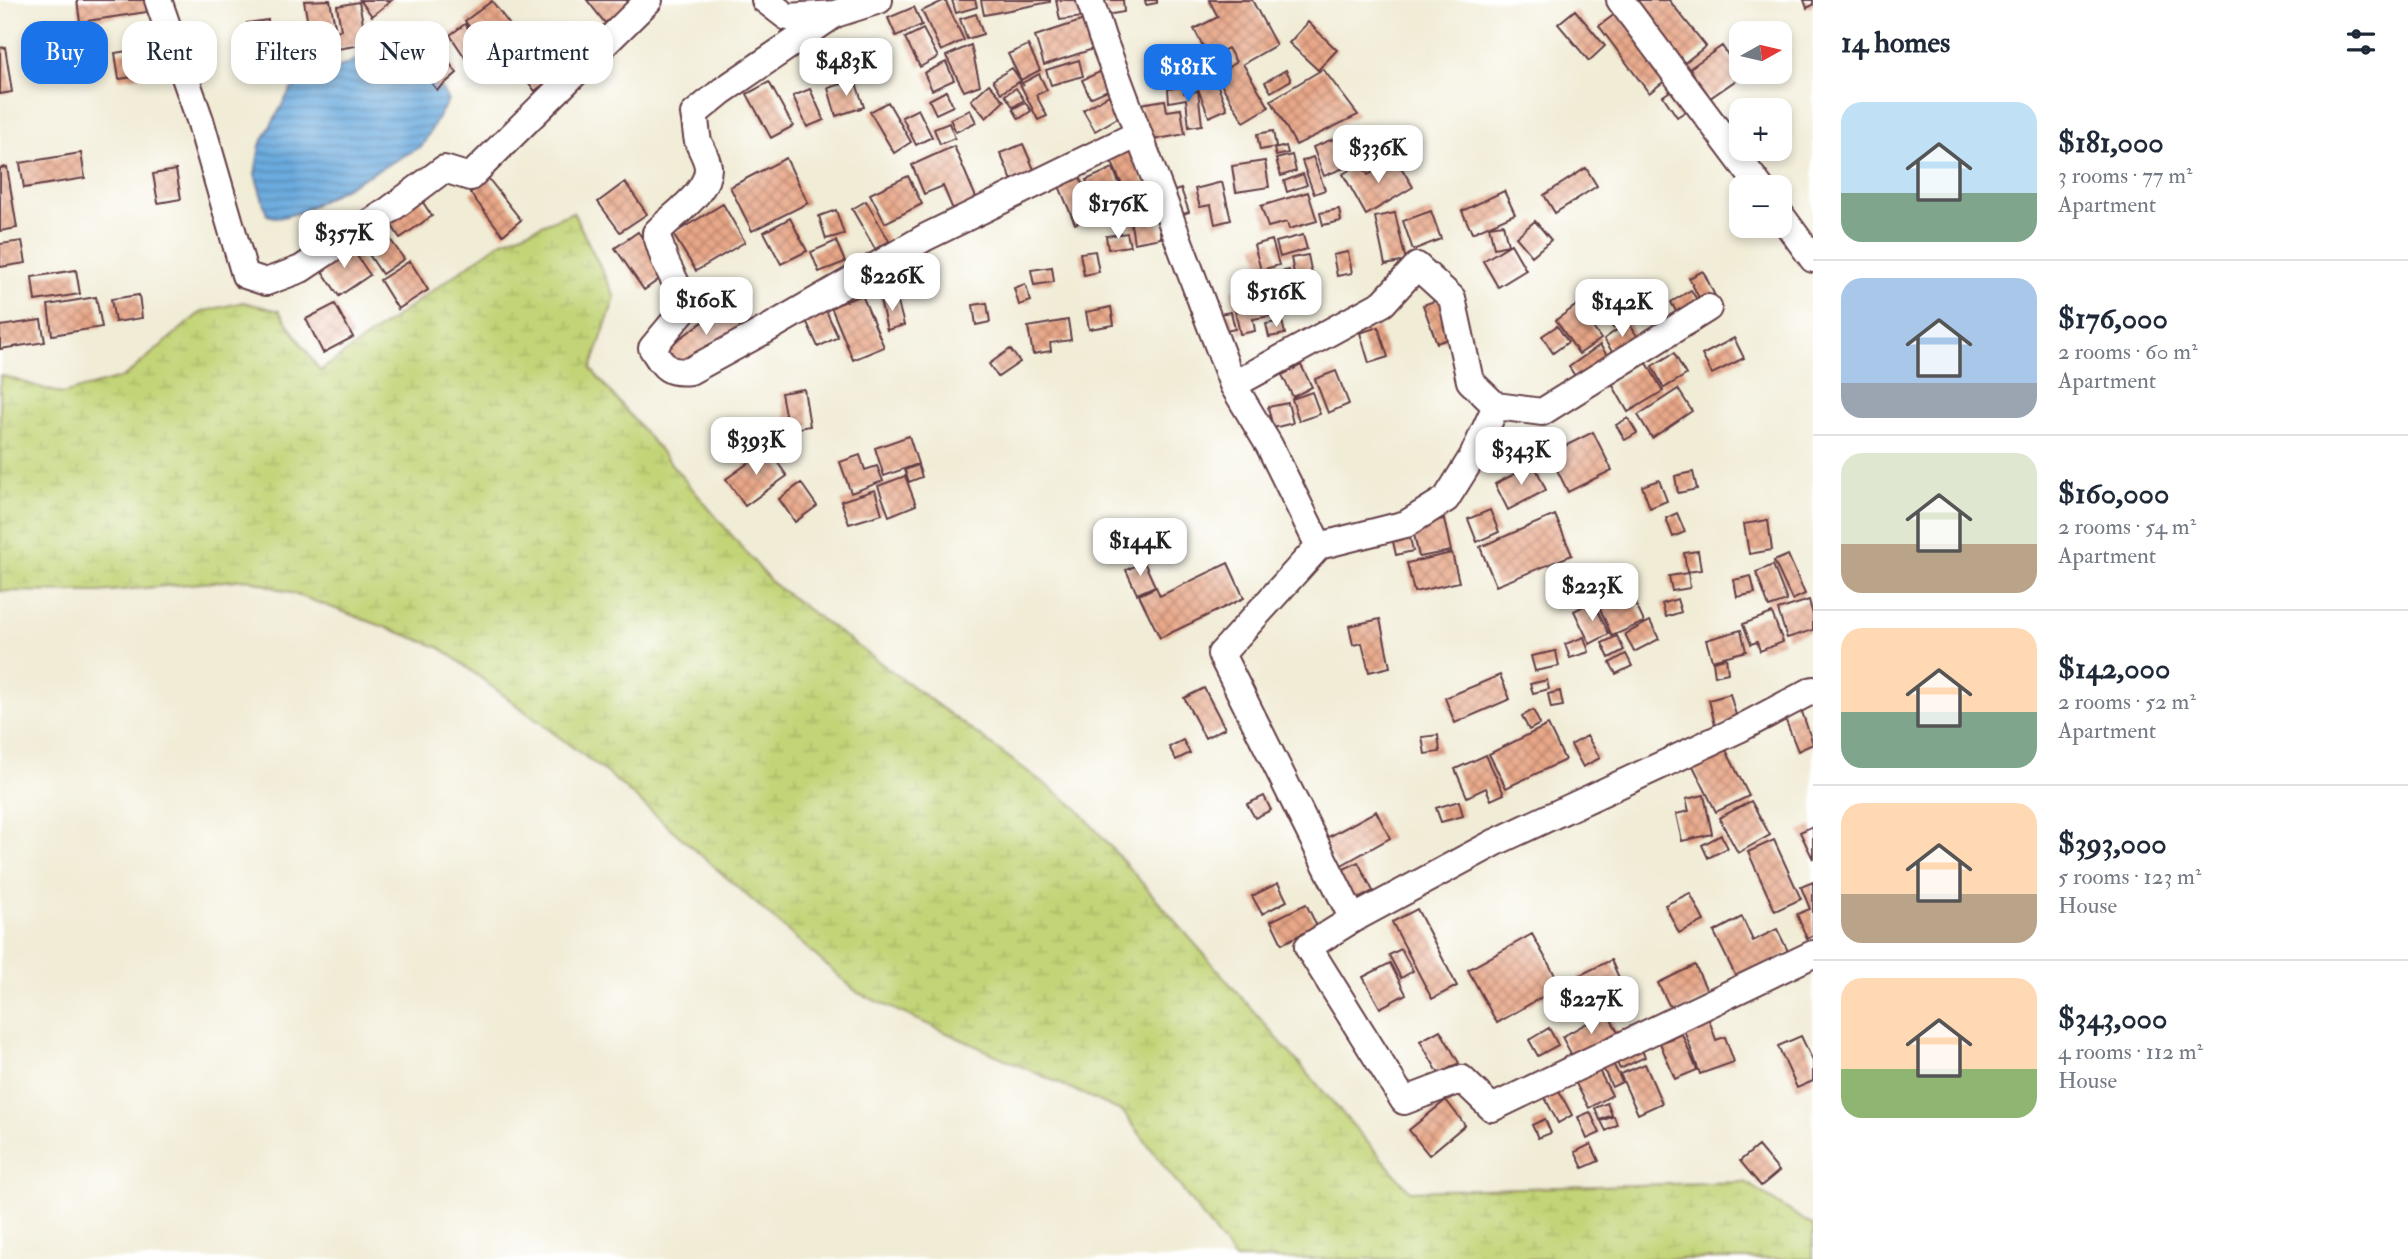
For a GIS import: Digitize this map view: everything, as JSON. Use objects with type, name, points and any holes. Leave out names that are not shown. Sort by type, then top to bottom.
[{"type":"street","points":[[159,0],[200,120],[245,275],[266,282],[301,269],[388,211],[444,169],[470,177],[649,0]]},
{"type":"street","points":[[765,0],[787,18],[835,14],[879,0]]},
{"type":"street","points":[[1090,0],[1233,385],[1269,445],[1319,546]]},
{"type":"street","points":[[1620,0],[1751,175]]},
{"type":"street","points":[[835,14],[722,91],[694,114],[697,139],[708,165],[706,180],[687,205],[668,219],[656,233],[665,261],[687,306],[652,348],[666,369],[676,373],[690,371],[926,237],[1138,134]]},
{"type":"street","points":[[1792,230],[1813,259]]},
{"type":"street","points":[[1233,385],[1382,303],[1417,266],[1452,298],[1469,381],[1496,406],[1542,412],[1708,308]]},
{"type":"street","points":[[1353,919],[1221,654],[1319,546],[1406,524],[1446,499],[1473,456],[1496,406]]},
{"type":"street","points":[[1813,690],[1739,729],[1496,842],[1353,919],[1308,947],[1404,1101],[1462,1079],[1492,1108],[1813,954]]},
{"type":"green space","points":[[573,212],[615,297],[591,369],[772,583],[1076,807],[1410,1191],[1745,1182],[1813,1226],[1813,1259],[1235,1259],[1123,1112],[858,993],[612,777],[441,648],[248,579],[98,592],[0,591],[0,375],[62,394],[124,377],[201,312],[243,302],[279,311],[320,371],[501,242]]},
{"type":"water","points":[[355,60],[355,84],[438,84],[448,100],[422,146],[301,212],[278,218],[267,215],[255,174],[260,145],[291,89],[302,84],[341,84],[341,66]]},
{"type":"building","points":[[77,0],[145,0],[147,12],[80,21]]},
{"type":"building","points":[[330,0],[334,21],[307,21],[304,1]]},
{"type":"building","points":[[360,0],[392,0],[372,16]]},
{"type":"building","points":[[587,0],[635,0],[608,21],[603,21]]},
{"type":"building","points":[[945,0],[964,40],[941,51],[922,11]]},
{"type":"building","points":[[952,0],[975,0],[977,7],[956,13]]},
{"type":"building","points":[[981,0],[1050,0],[1050,2],[984,15]]},
{"type":"building","points":[[1056,0],[1080,0],[1083,17],[1060,20]]},
{"type":"building","points":[[1104,0],[1123,0],[1124,12],[1106,15]]},
{"type":"building","points":[[1145,0],[1157,0],[1157,3],[1146,5]]},
{"type":"building","points":[[1209,0],[1252,0],[1276,45],[1243,64],[1269,107],[1244,122],[1216,76],[1236,62],[1228,48],[1209,58],[1194,29],[1218,17]]},
{"type":"building","points":[[1638,0],[1669,0],[1706,46],[1683,64],[1635,3]]},
{"type":"building","points":[[1804,0],[1813,0],[1813,5],[1807,8]]},
{"type":"building","points":[[492,1],[507,21],[465,21]]},
{"type":"building","points":[[359,2],[363,21],[355,21],[355,46],[341,48],[341,21],[337,6]]},
{"type":"building","points":[[1627,5],[1676,72],[1649,93],[1599,26]]},
{"type":"building","points":[[914,7],[922,25],[896,36],[888,18]]},
{"type":"building","points":[[1575,10],[1605,46],[1589,61],[1558,24]]},
{"type":"building","points":[[976,14],[983,34],[967,39],[960,19]]},
{"type":"building","points":[[1084,20],[1093,49],[1044,65],[1035,36]]},
{"type":"building","points":[[1308,22],[1337,50],[1318,70],[1289,43]]},
{"type":"building","points":[[463,25],[463,54],[450,35]]},
{"type":"building","points":[[923,29],[938,57],[920,67],[905,38]]},
{"type":"building","points":[[971,45],[980,85],[964,91],[946,56]]},
{"type":"building","points":[[1028,45],[1040,70],[1021,80],[1008,54]]},
{"type":"building","points":[[1722,46],[1729,56],[1730,84],[1710,98],[1700,83],[1708,97],[1677,117],[1663,96],[1694,75],[1690,68]]},
{"type":"building","points":[[5,47],[12,92],[0,94],[0,48]]},
{"type":"building","points":[[122,52],[122,79],[119,79],[115,53]]},
{"type":"building","points":[[1079,60],[1083,76],[1051,85],[1046,70]]},
{"type":"building","points":[[1208,61],[1227,109],[1209,117],[1190,68]]},
{"type":"building","points":[[946,62],[954,80],[932,90],[924,73]]},
{"type":"building","points":[[449,63],[457,73],[449,80]]},
{"type":"building","points":[[1012,68],[1022,83],[1039,74],[1047,90],[1036,95],[1047,116],[1038,120],[1019,82],[1001,93],[993,80]]},
{"type":"building","points":[[1323,69],[1358,115],[1296,145],[1271,100]]},
{"type":"building","points":[[1286,70],[1291,80],[1271,92],[1265,82]]},
{"type":"building","points":[[1102,71],[1110,89],[1090,98],[1082,80]]},
{"type":"building","points":[[855,80],[864,107],[836,116],[828,88]]},
{"type":"building","points":[[769,82],[793,126],[771,138],[747,94]]},
{"type":"building","points":[[432,84],[444,84],[437,90]]},
{"type":"building","points":[[530,84],[544,84],[535,91]]},
{"type":"building","points":[[989,84],[1004,101],[986,118],[971,100]]},
{"type":"building","points":[[1183,87],[1184,93],[1198,91],[1202,125],[1189,127],[1186,99],[1169,102],[1168,89]]},
{"type":"building","points":[[1016,88],[1024,100],[1013,107],[1005,95]]},
{"type":"building","points":[[810,89],[824,120],[807,127],[793,96]]},
{"type":"building","points":[[946,91],[953,106],[936,114],[929,100]]},
{"type":"building","points":[[1109,95],[1121,116],[1095,131],[1083,110]]},
{"type":"building","points":[[1165,100],[1167,111],[1181,109],[1185,134],[1147,141],[1140,104]]},
{"type":"building","points":[[888,102],[911,142],[894,153],[870,112]]},
{"type":"building","points":[[1025,102],[1031,111],[1019,119],[1013,109]]},
{"type":"building","points":[[918,109],[932,137],[916,145],[902,117]]},
{"type":"building","points":[[970,110],[976,122],[956,132],[950,119]]},
{"type":"building","points":[[949,123],[955,138],[940,144],[934,129]]},
{"type":"building","points":[[1273,131],[1276,147],[1260,150],[1257,134]]},
{"type":"building","points":[[1333,139],[1344,168],[1324,176],[1313,147]]},
{"type":"building","points":[[1023,144],[1036,174],[1013,183],[1000,153]]},
{"type":"building","points":[[954,146],[978,202],[954,212],[943,186],[924,194],[912,165]]},
{"type":"building","points":[[1286,146],[1288,153],[1276,156],[1274,149]]},
{"type":"building","points":[[1130,150],[1148,192],[1129,201],[1110,158]]},
{"type":"building","points":[[81,153],[85,178],[24,188],[20,163]]},
{"type":"building","points":[[1292,155],[1296,171],[1281,176],[1276,159]]},
{"type":"building","points":[[1313,157],[1325,190],[1314,194],[1302,161]]},
{"type":"building","points":[[786,158],[808,203],[752,231],[730,187]]},
{"type":"building","points":[[1396,159],[1413,187],[1366,215],[1343,174],[1361,163],[1368,175]]},
{"type":"building","points":[[1265,161],[1269,187],[1236,192],[1232,166]]},
{"type":"building","points":[[7,167],[17,228],[0,231],[0,168]]},
{"type":"building","points":[[1113,168],[1124,195],[1097,206],[1086,180]]},
{"type":"building","points":[[1586,168],[1597,186],[1555,213],[1544,195]]},
{"type":"building","points":[[176,170],[181,199],[158,203],[153,174]]},
{"type":"building","points":[[1303,174],[1307,185],[1287,192],[1284,181]]},
{"type":"building","points":[[908,176],[922,204],[885,223],[870,194]]},
{"type":"building","points":[[1080,177],[1097,215],[1075,224],[1059,186]]},
{"type":"building","points":[[488,178],[521,220],[503,235],[470,193]]},
{"type":"building","points":[[625,182],[647,214],[620,232],[598,202]]},
{"type":"building","points":[[1222,182],[1231,220],[1215,224],[1211,205],[1200,207],[1195,189]]},
{"type":"building","points":[[1181,189],[1189,212],[1173,218],[1165,194]]},
{"type":"building","points":[[1504,191],[1515,214],[1472,233],[1462,211]]},
{"type":"building","points":[[1308,192],[1317,221],[1289,229],[1287,222],[1268,227],[1261,206]]},
{"type":"building","points":[[418,195],[432,216],[400,238],[386,217]]},
{"type":"building","points":[[866,201],[889,241],[875,249],[852,209]]},
{"type":"building","points":[[723,204],[745,242],[696,271],[673,234]]},
{"type":"building","points":[[1339,209],[1341,221],[1323,225],[1320,213]]},
{"type":"building","points":[[836,210],[844,234],[826,239],[819,216]]},
{"type":"building","points":[[1431,211],[1441,239],[1413,250],[1403,221]]},
{"type":"building","points":[[1157,213],[1161,238],[1134,243],[1130,218]]},
{"type":"building","points":[[1395,213],[1406,261],[1385,265],[1375,217]]},
{"type":"building","points":[[790,218],[807,251],[781,264],[764,232]]},
{"type":"building","points":[[1535,221],[1551,240],[1532,256],[1516,237]]},
{"type":"building","points":[[1503,224],[1508,245],[1494,248],[1489,226]]},
{"type":"building","points":[[383,229],[404,259],[382,274],[362,244]]},
{"type":"building","points":[[638,232],[668,273],[644,290],[615,248]]},
{"type":"building","points":[[1127,233],[1130,246],[1108,249],[1106,236]]},
{"type":"building","points":[[1303,235],[1307,249],[1280,257],[1276,242]]},
{"type":"building","points":[[1272,240],[1279,265],[1261,270],[1254,245]]},
{"type":"building","points":[[22,241],[26,263],[0,267],[0,244]]},
{"type":"building","points":[[836,241],[845,262],[819,272],[811,252]]},
{"type":"building","points":[[349,244],[370,275],[339,296],[318,265]]},
{"type":"building","points":[[1511,244],[1526,270],[1498,287],[1483,261]]},
{"type":"building","points":[[1095,251],[1099,272],[1084,275],[1080,253]]},
{"type":"building","points":[[1348,252],[1352,273],[1337,276],[1333,255]]},
{"type":"building","points":[[1308,255],[1314,285],[1297,289],[1291,258]]},
{"type":"building","points":[[410,261],[428,290],[398,309],[380,280]]},
{"type":"building","points":[[1052,267],[1054,282],[1034,285],[1031,270]]},
{"type":"building","points":[[76,270],[80,294],[35,301],[32,277]]},
{"type":"building","points":[[1289,270],[1298,303],[1280,307],[1272,274]]},
{"type":"building","points":[[1703,271],[1716,298],[1702,304],[1689,278]]},
{"type":"building","points":[[1269,283],[1276,315],[1253,319],[1255,331],[1240,334],[1231,290]]},
{"type":"building","points":[[1025,284],[1031,301],[1019,305],[1014,288]]},
{"type":"building","points":[[1691,290],[1700,305],[1679,317],[1671,302]]},
{"type":"building","points":[[1596,293],[1606,309],[1594,316],[1585,300]]},
{"type":"building","points":[[139,295],[142,318],[115,322],[111,299]]},
{"type":"building","points":[[862,295],[884,347],[853,360],[831,307]]},
{"type":"building","points":[[896,295],[904,325],[887,330],[880,300]]},
{"type":"building","points":[[96,297],[102,327],[52,335],[48,305]]},
{"type":"building","points":[[1440,299],[1454,337],[1437,343],[1423,305]]},
{"type":"building","points":[[731,302],[746,324],[681,371],[665,349]]},
{"type":"building","points":[[987,303],[990,322],[976,325],[973,305]]},
{"type":"building","points":[[335,304],[353,337],[323,353],[306,319]]},
{"type":"building","points":[[1577,305],[1601,339],[1579,354],[1556,320]]},
{"type":"building","points":[[824,306],[838,337],[818,347],[804,316]]},
{"type":"building","points":[[1111,307],[1114,325],[1089,329],[1086,312]]},
{"type":"building","points":[[1231,312],[1235,329],[1217,333],[1213,315]]},
{"type":"building","points":[[1620,315],[1624,323],[1613,328],[1609,320]]},
{"type":"building","points":[[41,320],[45,342],[0,349],[0,326]]},
{"type":"building","points":[[1068,320],[1071,340],[1050,343],[1051,351],[1033,354],[1028,327]]},
{"type":"building","points":[[1282,321],[1285,334],[1269,337],[1266,324]]},
{"type":"building","points":[[1628,322],[1639,339],[1615,356],[1604,339]]},
{"type":"building","points":[[1557,326],[1568,342],[1553,353],[1542,336]]},
{"type":"building","points":[[1378,327],[1388,357],[1369,363],[1360,333]]},
{"type":"building","points":[[1734,338],[1744,358],[1712,374],[1702,355]]},
{"type":"building","points":[[1600,345],[1611,361],[1580,383],[1569,367]]},
{"type":"building","points":[[1010,349],[1020,362],[998,377],[989,364]]},
{"type":"building","points":[[1674,353],[1686,375],[1664,388],[1652,366]]},
{"type":"building","points":[[1647,363],[1663,391],[1628,412],[1612,384]]},
{"type":"building","points":[[1301,365],[1312,387],[1293,397],[1282,375]]},
{"type":"building","points":[[1336,371],[1349,404],[1328,413],[1315,379]]},
{"type":"building","points":[[804,389],[810,426],[788,430],[781,393]]},
{"type":"building","points":[[1678,389],[1692,411],[1652,438],[1638,415]]},
{"type":"building","points":[[1312,392],[1320,414],[1299,421],[1292,399]]},
{"type":"building","points":[[1288,403],[1293,423],[1273,428],[1268,407]]},
{"type":"building","points":[[1628,418],[1637,433],[1625,440],[1616,425]]},
{"type":"building","points":[[1593,432],[1612,470],[1568,492],[1549,454]]},
{"type":"building","points":[[909,436],[918,464],[884,476],[875,448]]},
{"type":"building","points":[[768,449],[787,476],[745,506],[726,479]]},
{"type":"building","points":[[860,455],[865,470],[877,466],[883,481],[851,493],[840,462]]},
{"type":"building","points":[[1534,464],[1546,490],[1508,510],[1495,484]]},
{"type":"building","points":[[918,465],[922,477],[909,482],[905,470]]},
{"type":"building","points":[[1693,472],[1697,489],[1678,493],[1675,476]]},
{"type":"building","points":[[905,476],[916,505],[889,516],[878,486]]},
{"type":"building","points":[[1659,480],[1667,501],[1650,508],[1642,486]]},
{"type":"building","points":[[801,483],[817,506],[795,522],[779,499]]},
{"type":"building","points":[[875,490],[882,514],[849,524],[841,501]]},
{"type":"building","points":[[1490,510],[1499,532],[1477,542],[1468,519]]},
{"type":"building","points":[[1677,513],[1685,532],[1673,537],[1666,518]]},
{"type":"building","points":[[1555,515],[1572,555],[1496,586],[1480,547]]},
{"type":"building","points":[[1444,519],[1451,551],[1419,557],[1412,525]]},
{"type":"building","points":[[1768,520],[1772,550],[1749,554],[1744,524]]},
{"type":"building","points":[[1409,533],[1413,551],[1396,555],[1392,537]]},
{"type":"building","points":[[1698,551],[1701,570],[1687,572],[1684,553]]},
{"type":"building","points":[[1452,553],[1459,582],[1414,592],[1407,563]]},
{"type":"building","points":[[1788,555],[1805,594],[1792,600],[1774,561]]},
{"type":"building","points":[[1144,562],[1155,586],[1137,594],[1126,570]]},
{"type":"building","points":[[1228,563],[1244,598],[1160,638],[1139,595],[1156,587],[1160,596]]},
{"type":"building","points":[[1773,565],[1787,601],[1769,607],[1756,572]]},
{"type":"building","points":[[1688,573],[1690,588],[1672,591],[1669,576]]},
{"type":"building","points":[[1751,576],[1755,593],[1737,597],[1734,580]]},
{"type":"building","points":[[1625,580],[1644,622],[1612,636],[1594,595]]},
{"type":"building","points":[[1677,599],[1681,612],[1666,617],[1662,604]]},
{"type":"building","points":[[1809,600],[1813,630],[1787,638],[1778,610]]},
{"type":"building","points":[[1593,601],[1609,634],[1590,644],[1574,611]]},
{"type":"building","points":[[1772,613],[1783,642],[1760,651],[1757,642],[1751,644],[1743,624]]},
{"type":"building","points":[[1380,619],[1390,667],[1369,672],[1362,643],[1353,645],[1349,626]]},
{"type":"building","points":[[1650,621],[1659,639],[1634,652],[1625,634]]},
{"type":"building","points":[[1741,630],[1746,651],[1712,660],[1706,640]]},
{"type":"building","points":[[1617,636],[1624,650],[1609,658],[1602,643]]},
{"type":"building","points":[[1584,637],[1589,652],[1570,658],[1565,644]]},
{"type":"building","points":[[1556,651],[1559,666],[1535,671],[1531,656]]},
{"type":"building","points":[[1626,654],[1632,666],[1616,674],[1610,663]]},
{"type":"building","points":[[1726,658],[1728,673],[1715,676],[1713,661]]},
{"type":"building","points":[[1500,675],[1510,699],[1455,723],[1445,698]]},
{"type":"building","points":[[1547,680],[1549,689],[1533,693],[1530,684]]},
{"type":"building","points":[[1204,688],[1225,728],[1205,738],[1184,698]]},
{"type":"building","points":[[1560,691],[1563,706],[1551,708],[1548,694]]},
{"type":"building","points":[[1730,694],[1737,719],[1715,725],[1709,700]]},
{"type":"building","points":[[1801,709],[1813,744],[1798,751],[1784,716]]},
{"type":"building","points":[[1533,710],[1540,724],[1529,730],[1522,716]]},
{"type":"building","points":[[1548,725],[1565,760],[1506,788],[1489,754]]},
{"type":"building","points":[[1438,735],[1440,752],[1425,754],[1422,737]]},
{"type":"building","points":[[1587,736],[1600,758],[1583,767],[1571,745]]},
{"type":"building","points":[[1183,740],[1190,753],[1176,760],[1169,747]]},
{"type":"building","points":[[1725,748],[1749,796],[1716,812],[1692,764]]},
{"type":"building","points":[[1486,755],[1504,794],[1491,800],[1486,788],[1467,797],[1455,769]]},
{"type":"building","points":[[1704,795],[1712,834],[1682,841],[1676,814],[1689,811],[1686,799]]},
{"type":"building","points":[[1264,796],[1271,810],[1255,818],[1247,804]]},
{"type":"building","points":[[1459,801],[1463,816],[1441,822],[1436,808]]},
{"type":"building","points":[[1751,801],[1770,835],[1738,853],[1719,818]]},
{"type":"building","points":[[1376,811],[1390,838],[1338,867],[1323,840]]},
{"type":"building","points":[[1813,826],[1813,859],[1800,832]]},
{"type":"building","points":[[1721,835],[1728,848],[1708,858],[1702,845]]},
{"type":"building","points":[[1774,840],[1801,899],[1775,911],[1748,852]]},
{"type":"building","points":[[1358,862],[1373,891],[1351,903],[1336,873]]},
{"type":"building","points":[[1813,882],[1813,936],[1807,939],[1797,914],[1810,909],[1801,887]]},
{"type":"building","points":[[1278,883],[1287,901],[1262,914],[1252,896]]},
{"type":"building","points":[[1690,893],[1704,921],[1679,933],[1665,905]]},
{"type":"building","points":[[1306,904],[1317,926],[1282,944],[1271,921]]},
{"type":"building","points":[[1417,909],[1457,986],[1432,999],[1392,922]]},
{"type":"building","points":[[1742,917],[1753,941],[1777,929],[1789,953],[1737,979],[1714,932]]},
{"type":"building","points":[[1532,934],[1561,986],[1497,1023],[1468,970]]},
{"type":"building","points":[[1401,949],[1413,971],[1401,978],[1389,955]]},
{"type":"building","points":[[1611,960],[1620,980],[1587,996],[1578,976]]},
{"type":"building","points":[[1390,963],[1406,994],[1380,1008],[1363,977]]},
{"type":"building","points":[[1695,965],[1710,997],[1674,1015],[1658,983]]},
{"type":"building","points":[[1607,1012],[1620,1036],[1575,1061],[1562,1037]]},
{"type":"building","points":[[1707,1014],[1716,1040],[1725,1037],[1734,1062],[1700,1074],[1682,1024]]},
{"type":"building","points":[[1549,1028],[1558,1045],[1538,1056],[1529,1040]]},
{"type":"building","points":[[1440,1030],[1459,1063],[1439,1074],[1420,1041]]},
{"type":"building","points":[[1682,1034],[1697,1070],[1675,1079],[1660,1043]]},
{"type":"building","points":[[1801,1036],[1813,1061],[1813,1081],[1797,1088],[1778,1046]]},
{"type":"building","points":[[1638,1042],[1645,1057],[1620,1069],[1613,1055]]},
{"type":"building","points":[[1611,1059],[1622,1082],[1612,1087],[1601,1064]]},
{"type":"building","points":[[1645,1064],[1662,1103],[1638,1114],[1620,1074]]},
{"type":"building","points":[[1596,1065],[1612,1095],[1589,1108],[1573,1078]]},
{"type":"building","points":[[1557,1087],[1572,1115],[1558,1123],[1543,1094]]},
{"type":"building","points":[[1446,1100],[1465,1125],[1429,1155],[1409,1130]]},
{"type":"building","points":[[1607,1103],[1612,1115],[1600,1120],[1595,1108]]},
{"type":"building","points":[[1590,1112],[1600,1133],[1587,1139],[1578,1117]]},
{"type":"building","points":[[1614,1116],[1617,1125],[1606,1131],[1601,1121]]},
{"type":"building","points":[[1545,1119],[1551,1133],[1538,1138],[1532,1125]]},
{"type":"building","points":[[1591,1144],[1599,1161],[1583,1168],[1575,1152]]},
{"type":"building","points":[[1758,1146],[1779,1171],[1761,1186],[1740,1161]]}]
